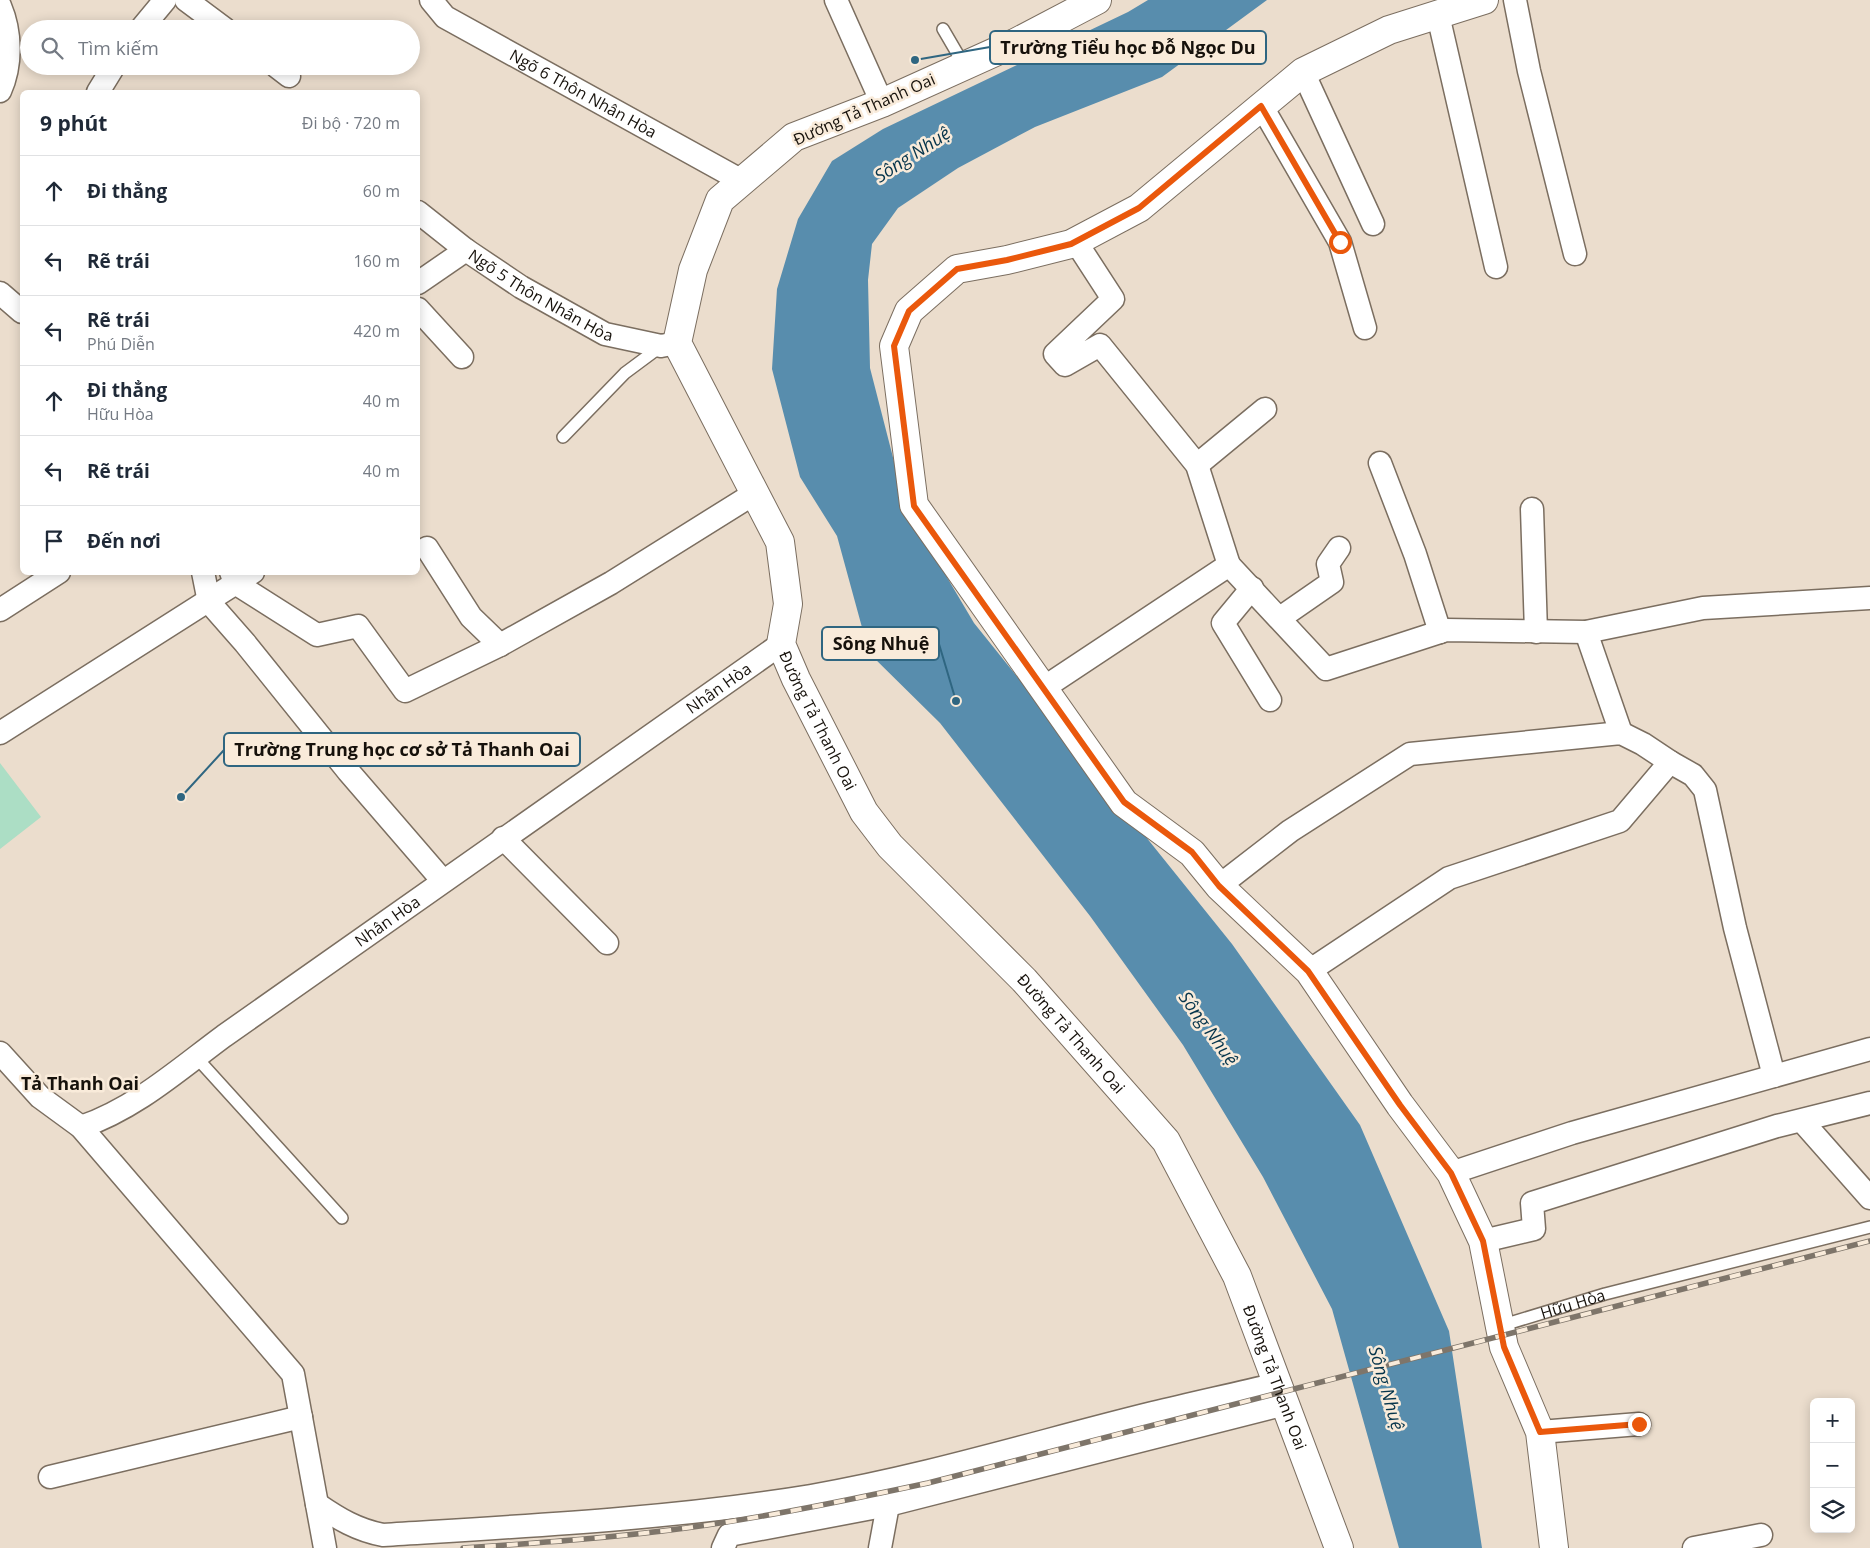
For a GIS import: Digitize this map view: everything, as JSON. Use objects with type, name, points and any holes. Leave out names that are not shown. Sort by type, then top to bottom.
[{"type":"street","points":[[148,20],[166,0]]},
{"type":"street","points":[[186,0],[213,20]]},
{"type":"street","name":"Ngõ 6 Thôn Nhân Hòa","points":[[431,0],[445,18],[742,181]]},
{"type":"street","points":[[836,0],[882,102]]},
{"type":"street","name":"Đường Tả Thanh Oai","points":[[1097,0],[1015,42],[882,102],[794,136],[720,200],[693,270],[669,344],[755,493],[780,542],[788,604],[781,644],[796,679],[864,812],[890,846],[1024,980],[1166,1142],[1237,1276],[1339,1548]]},
{"type":"street","points":[[1484,0],[1389,30],[1303,72],[1139,208],[1076,242],[1007,260],[957,269],[909,311],[894,346],[914,506],[1124,802],[1192,852],[1219,886],[1308,971],[1400,1105],[1451,1173],[1483,1241],[1504,1347],[1540,1432],[1554,1548]]},
{"type":"street","points":[[1515,0],[1529,71],[1575,254]]},
{"type":"street","points":[[0,6],[9,38],[9,54],[0,91]]},
{"type":"street","points":[[1438,15],[1496,267]]},
{"type":"street","points":[[1303,72],[1373,224]]},
{"type":"street","points":[[99,90],[108,75]]},
{"type":"street","points":[[1261,106],[1340,242],[1366,328]]},
{"type":"street","name":"Ngõ 5 Thôn Nhân Hòa","points":[[420,214],[466,250],[521,288],[605,334],[669,344]]},
{"type":"street","points":[[1076,242],[1113,299],[1055,354],[1065,365],[1100,345],[1197,465],[1229,565],[1326,669],[1446,630],[1586,632],[1703,608],[1870,598]]},
{"type":"street","points":[[420,281],[466,250]]},
{"type":"street","points":[[0,293],[20,310]]},
{"type":"street","points":[[420,311],[462,357]]},
{"type":"street","points":[[1197,465],[1265,409]]},
{"type":"street","points":[[1380,463],[1415,554],[1440,632]]},
{"type":"street","points":[[0,733],[209,602],[240,576],[317,635],[358,626],[404,691],[500,645],[611,583],[755,493]]},
{"type":"street","points":[[1532,509],[1536,632]]},
{"type":"street","points":[[427,548],[471,618],[500,645]]},
{"type":"street","points":[[1280,618],[1332,582],[1328,564],[1339,548]]},
{"type":"street","points":[[1042,689],[1229,565]]},
{"type":"street","points":[[0,610],[54,575]]},
{"type":"street","points":[[204,575],[209,602],[245,643],[348,771],[442,881]]},
{"type":"street","points":[[1252,588],[1223,623],[1270,700]]},
{"type":"street","points":[[1586,632],[1621,733]]},
{"type":"street","name":"Nhân Hòa","points":[[81,1127],[108,1118],[138,1101],[196,1057],[442,881],[781,644]]},
{"type":"street","points":[[1219,886],[1290,831],[1410,754],[1621,733],[1693,774],[1700,781],[1707,796],[1735,928],[1774,1076]]},
{"type":"street","points":[[1308,971],[1448,878],[1620,821],[1670,762]]},
{"type":"street","points":[[504,838],[607,942]]},
{"type":"street","points":[[1451,1173],[1572,1133],[1870,1049]]},
{"type":"street","points":[[0,1053],[40,1097],[81,1127],[293,1374],[325,1548]]},
{"type":"street","points":[[1483,1241],[1534,1229],[1532,1203],[1777,1126],[1870,1103]]},
{"type":"street","points":[[1802,1121],[1870,1198]]},
{"type":"street","points":[[317,1504],[343,1523],[366,1532],[383,1535],[544,1525],[688,1512],[810,1496],[878,1483],[1152,1413],[1281,1394]]},
{"type":"street","points":[[723,1548],[729,1535],[888,1505],[1281,1394]]},
{"type":"street","points":[[50,1476],[301,1417]]},
{"type":"street","points":[[1540,1432],[1639,1424]]},
{"type":"street","points":[[880,1548],[888,1505]]},
{"type":"street","points":[[1694,1548],[1761,1534]]},
{"type":"lane","points":[[943,30],[964,65]]},
{"type":"lane","points":[[563,437],[625,373],[669,344]]},
{"type":"lane","points":[[196,1057],[342,1218]]},
{"type":"lane","name":"Hữu Hòa","points":[[1500,1326],[1605,1294],[1870,1227]]},
{"type":"green space","points":[[0,763],[41,817],[0,849]]},
{"type":"water","points":[[1148,0],[1267,0],[1162,77],[1035,127],[958,168],[898,208],[872,244],[868,280],[870,368],[906,508],[974,623],[1232,944],[1360,1125],[1449,1331],[1482,1548],[1399,1548],[1332,1309],[1263,1177],[1183,1045],[1090,916],[940,723],[869,653],[837,536],[800,477],[772,369],[777,289],[798,219],[832,161],[883,129],[1128,12]]},
{"type":"railway","points":[[463,1548],[658,1532],[716,1524],[838,1502],[928,1483],[1870,1241]]},
{"type":"place","name":"Trường Tiểu học Đỗ Ngọc Du","points":[[915,60]]},
{"type":"place","name":"Sông Nhuệ","points":[[956,701]]},
{"type":"place","name":"Trường Trung học cơ sở Tả Thanh Oai","points":[[181,797]]},
{"type":"district","name":"Tả Thanh Oai","points":[[80,1083]]},
{"type":"route","points":[[1340,242],[1261,106],[1139,208],[1071,244],[1007,260],[957,269],[909,311],[894,346],[914,506],[1124,802],[1192,852],[1219,886],[1308,971],[1400,1105],[1451,1173],[1483,1241],[1504,1347],[1540,1432],[1639,1424]]}]
